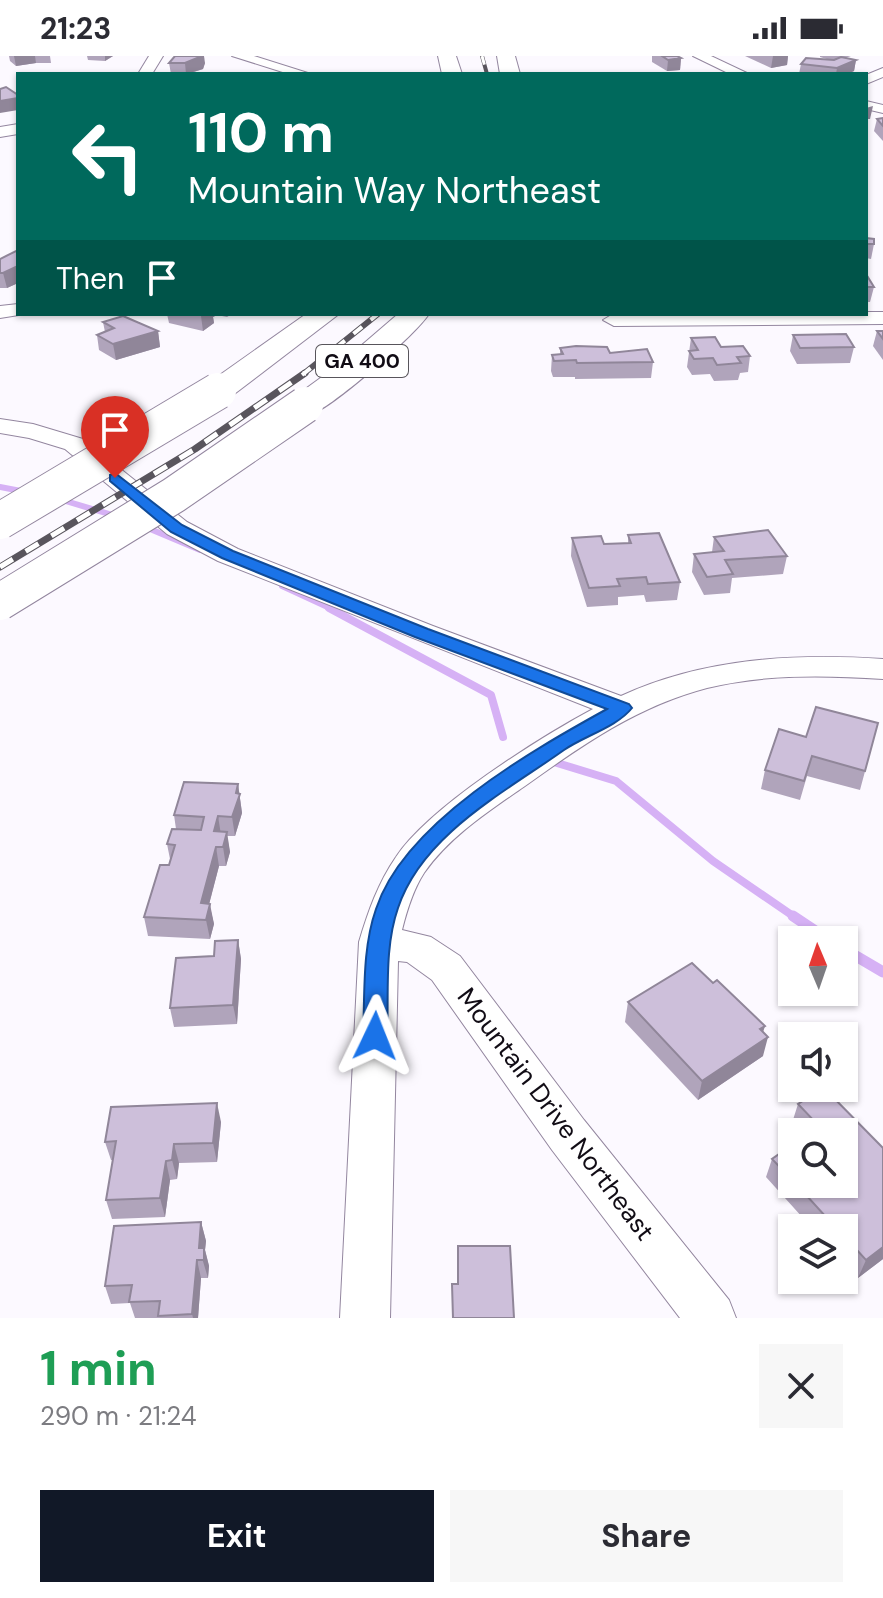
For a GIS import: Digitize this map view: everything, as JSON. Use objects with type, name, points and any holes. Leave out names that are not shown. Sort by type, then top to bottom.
[{"type":"highway","name":"GA 400","points":[[0,521],[218,391],[277,352],[322,316]]},
{"type":"highway","name":"GA 400","points":[[0,602],[174,495],[305,405],[352,370],[413,316]]},
{"type":"street","points":[[239,56],[297,72]]},
{"type":"street","points":[[700,56],[737,72]]},
{"type":"street","points":[[614,320],[883,318]]},
{"type":"street","points":[[0,426],[33,431],[74,444],[177,528],[228,555],[422,633],[622,708]]},
{"type":"street","points":[[365,1318],[379,942],[387,907],[399,881],[433,836],[564,741],[622,708],[710,677],[753,669],[798,665],[883,669]]},
{"type":"street","name":"Mountain Drive Northeast","points":[[379,942],[417,948],[446,968],[568,1135],[711,1318]]},
{"type":"building","points":[[175,56],[202,56],[185,63],[169,63]]},
{"type":"building","points":[[662,56],[677,56],[681,58],[668,60]]},
{"type":"building","points":[[841,57],[856,60],[837,68],[801,64],[806,58],[834,60]]},
{"type":"building","points":[[6,87],[16,94],[16,98],[0,101],[0,89]]},
{"type":"building","points":[[16,251],[16,267],[3,273],[0,273],[0,259]]},
{"type":"building","points":[[123,316],[158,331],[113,344],[97,335],[114,328],[103,322]]},
{"type":"building","points":[[846,334],[854,347],[800,348],[793,335]]},
{"type":"building","points":[[715,337],[721,347],[743,346],[750,356],[737,357],[741,363],[717,365],[713,358],[694,359],[689,351],[698,350],[691,338]]},
{"type":"building","points":[[607,347],[610,353],[647,349],[653,362],[554,361],[552,355],[563,354],[560,348]]},
{"type":"building","points":[[768,530],[787,556],[725,560],[733,574],[707,577],[694,554],[724,551],[714,537]]},
{"type":"building","points":[[659,533],[680,582],[648,584],[646,577],[617,579],[620,586],[589,588],[572,538],[601,536],[604,544],[631,543],[628,535]]},
{"type":"building","points":[[816,707],[878,723],[865,771],[812,756],[804,781],[765,770],[779,729],[806,737]]},
{"type":"building","points":[[184,782],[238,784],[236,793],[240,794],[232,817],[218,816],[214,831],[227,832],[223,847],[216,847],[201,903],[210,904],[206,920],[144,917],[160,865],[169,865],[175,845],[167,844],[172,829],[201,830],[204,817],[174,815]]},
{"type":"building","points":[[238,940],[233,1005],[170,1008],[176,958],[214,956],[215,941]]},
{"type":"building","points":[[692,963],[713,983],[717,980],[765,1026],[760,1029],[768,1037],[702,1081],[628,1002]]},
{"type":"building","points":[[838,1102],[854,1118],[811,1118],[798,1104]]},
{"type":"building","points":[[217,1103],[213,1143],[174,1144],[172,1160],[166,1161],[160,1198],[106,1200],[116,1141],[105,1142],[111,1107]]},
{"type":"building","points":[[858,1123],[883,1148],[883,1247],[866,1260],[858,1251],[858,1214],[823,1214],[809,1198],[858,1198]]},
{"type":"building","points":[[201,1222],[199,1248],[204,1248],[204,1260],[197,1260],[192,1314],[158,1316],[160,1301],[129,1302],[132,1285],[105,1286],[114,1226]]},
{"type":"building","points":[[458,1246],[510,1246],[514,1318],[453,1318],[452,1284],[458,1284]]},
{"type":"waterway","points":[[0,487],[26,492]]},
{"type":"waterway","points":[[59,499],[119,517]]},
{"type":"waterway","points":[[143,526],[200,550]]},
{"type":"waterway","points":[[282,586],[334,610]]},
{"type":"waterway","points":[[329,608],[491,695],[503,737]]},
{"type":"waterway","points":[[557,763],[616,781],[713,861],[796,918]]},
{"type":"waterway","points":[[796,918],[808,926]]},
{"type":"waterway","points":[[858,957],[883,972]]},
{"type":"railway","points":[[482,56],[486,72]]},
{"type":"railway","points":[[302,375],[376,316]]},
{"type":"railway","points":[[0,567],[195,449],[305,373]]},
{"type":"route","points":[[115,478],[177,528],[228,555],[422,633],[622,708],[564,741],[455,818],[414,857],[387,907],[379,942],[375,1036]]}]
